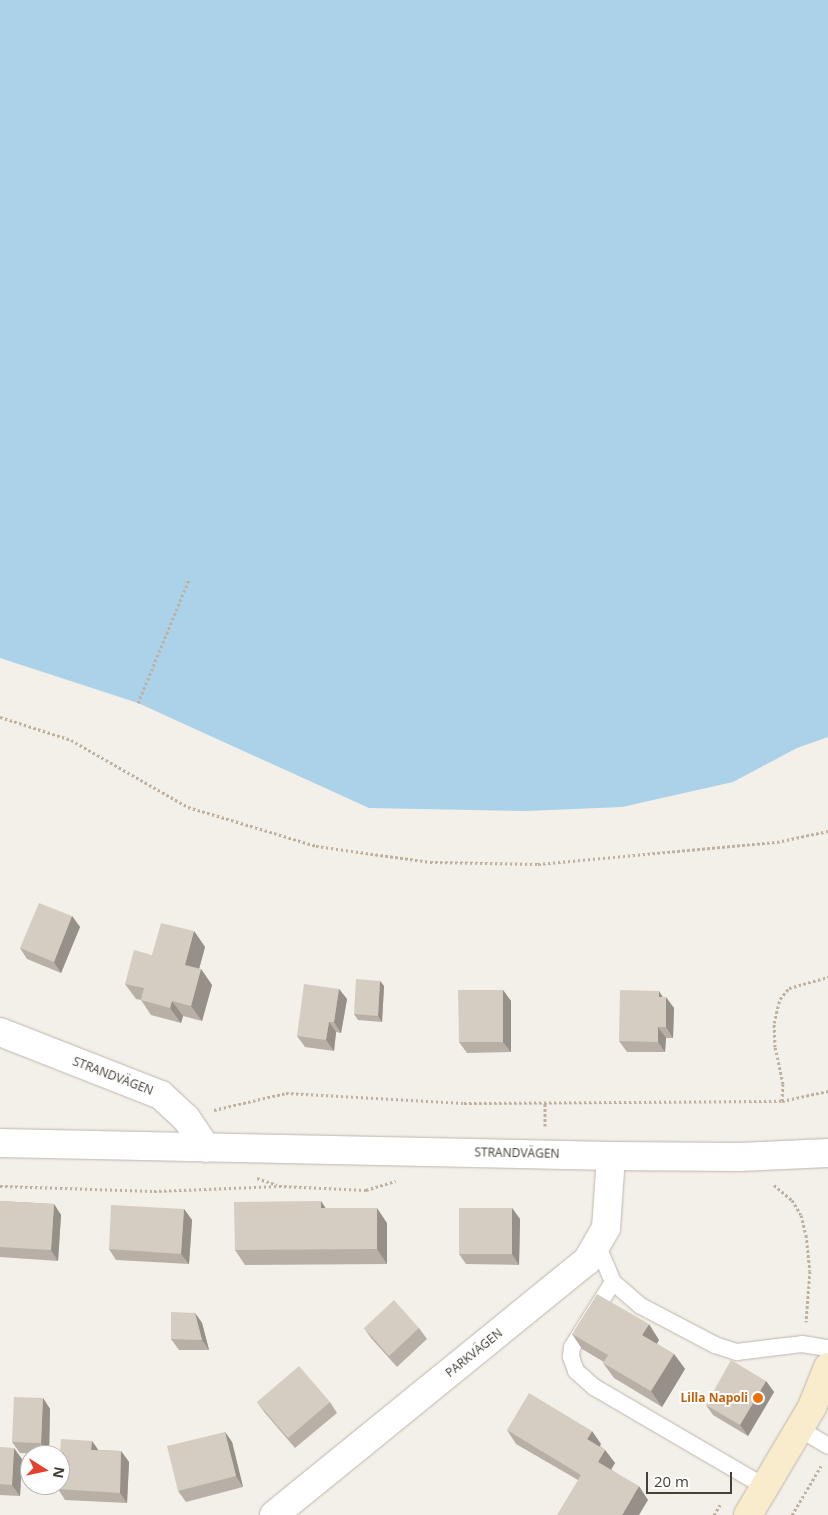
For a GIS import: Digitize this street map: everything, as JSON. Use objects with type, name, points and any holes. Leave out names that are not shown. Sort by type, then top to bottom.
[{"type":"main road","points":[[748,1515],[800,1429],[817,1397],[828,1367]]},
{"type":"street","name":"STRANDVÄGEN","points":[[0,1032],[161,1095],[186,1118],[206,1148]]},
{"type":"street","name":"STRANDVÄGEN","points":[[0,1143],[611,1156],[740,1157],[828,1153]]},
{"type":"street","name":"PARKVÄGEN","points":[[274,1515],[587,1261],[606,1228],[611,1156]]},
{"type":"lane","points":[[597,1244],[613,1282],[640,1306],[715,1345],[737,1352],[802,1344],[828,1348]]},
{"type":"lane","points":[[613,1282],[572,1347],[571,1357],[576,1371],[594,1387],[765,1487]]},
{"type":"lane","points":[[800,1429],[826,1454]]},
{"type":"path","points":[[138,703],[189,579]]},
{"type":"path","points":[[0,717],[71,740],[188,807],[316,846],[430,862],[538,864],[777,842],[828,830]]},
{"type":"path","points":[[782,1101],[783,1084],[774,1031],[780,999],[789,988],[828,977]]},
{"type":"path","points":[[186,1118],[257,1098],[286,1093],[464,1103],[782,1101],[828,1091]]},
{"type":"path","points":[[0,1186],[154,1191],[279,1186],[366,1190],[405,1179]]},
{"type":"path","points":[[765,1185],[775,1186],[792,1200],[801,1215],[806,1235],[810,1271],[802,1344]]},
{"type":"path","points":[[792,1515],[826,1454]]},
{"type":"path","points":[[714,1515],[739,1472]]},
{"type":"water","points":[[0,0],[828,0],[828,737],[797,748],[733,782],[622,807],[526,811],[369,808],[138,703],[0,658]]},
{"type":"building","points":[[39,903],[72,916],[54,962],[20,948]]},
{"type":"building","points":[[161,923],[194,931],[185,965],[201,969],[191,1006],[172,1001],[170,1008],[141,1000],[144,988],[125,984],[134,950],[152,955]]},
{"type":"building","points":[[356,979],[380,981],[378,1016],[354,1014]]},
{"type":"building","points":[[304,984],[339,989],[334,1022],[329,1022],[326,1040],[297,1036]]},
{"type":"building","points":[[458,990],[503,990],[503,1042],[459,1042]]},
{"type":"building","points":[[620,990],[659,991],[659,997],[666,997],[666,1027],[658,1027],[658,1042],[619,1041]]},
{"type":"building","points":[[0,1201],[54,1204],[51,1250],[0,1247]]},
{"type":"building","points":[[321,1201],[321,1208],[377,1208],[377,1249],[235,1250],[234,1202]]},
{"type":"building","points":[[111,1205],[184,1209],[181,1254],[109,1249]]},
{"type":"building","points":[[459,1208],[512,1208],[512,1254],[459,1254]]},
{"type":"building","points":[[597,1294],[649,1324],[642,1335],[674,1354],[651,1391],[603,1363],[608,1355],[572,1334]]},
{"type":"building","points":[[394,1300],[419,1328],[389,1356],[364,1328]]},
{"type":"building","points":[[171,1312],[195,1313],[202,1340],[171,1339]]},
{"type":"building","points":[[731,1360],[766,1381],[740,1425],[706,1405]]},
{"type":"building","points":[[299,1366],[330,1402],[288,1438],[257,1402]]},
{"type":"building","points":[[529,1393],[592,1431],[587,1439],[605,1450],[598,1462],[639,1486],[622,1515],[557,1515],[581,1475],[507,1430]]},
{"type":"building","points":[[14,1397],[43,1398],[41,1443],[12,1442]]},
{"type":"building","points":[[225,1432],[236,1476],[178,1491],[167,1446]]},
{"type":"building","points":[[61,1439],[92,1441],[91,1450],[121,1451],[120,1493],[70,1490],[70,1445],[61,1445]]},
{"type":"building","points":[[0,1447],[14,1448],[12,1485],[0,1484]]},
{"type":"place","name":"Lilla Napoli","points":[[758,1398]]}]
